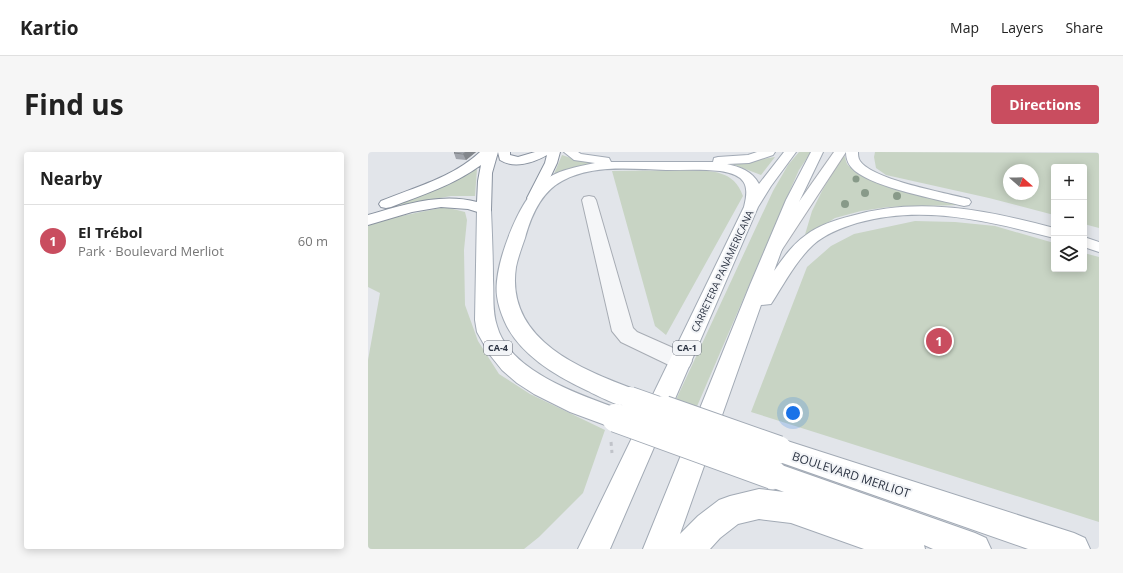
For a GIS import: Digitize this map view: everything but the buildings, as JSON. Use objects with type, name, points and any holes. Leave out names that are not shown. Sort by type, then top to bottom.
[{"type":"main road","points":[[368,212],[464,171],[480,160],[487,152]]},
{"type":"main road","name":"CA-4","points":[[492,152],[487,161],[484,179],[484,310],[488,332],[502,355],[514,368],[536,384],[562,398],[623,408]]},
{"type":"main road","points":[[504,152],[504,157],[506,160],[533,158],[544,152]]},
{"type":"main road","name":"CA-4","points":[[554,152],[551,163],[514,243],[508,261],[506,286],[507,304],[516,325],[532,344],[553,363],[605,389],[623,408]]},
{"type":"main road","points":[[570,152],[578,157],[609,161],[722,162],[748,159],[769,152]]},
{"type":"main road","name":"CARRETERA PANAMERICANA","points":[[594,549],[752,207],[765,184],[790,152]]},
{"type":"main road","points":[[659,549],[736,343],[774,248],[809,166],[817,152]]},
{"type":"main road","points":[[774,248],[840,152]]},
{"type":"main road","points":[[852,152],[853,161],[856,165],[874,177],[1051,225]]},
{"type":"main road","points":[[534,198],[551,182],[577,171],[595,167],[715,167],[736,171],[745,175],[751,181],[754,189],[752,207]]},
{"type":"main road","points":[[368,220],[403,210],[444,203],[468,204],[484,210]]},
{"type":"main road","points":[[736,343],[791,259],[808,241],[828,228],[854,219],[898,212],[941,210],[997,218],[1051,232]]},
{"type":"main road","points":[[1087,235],[1099,240]]},
{"type":"main road","points":[[1087,243],[1099,247]]},
{"type":"main road","name":"BOULEVARD MERLIOT","points":[[623,408],[776,463],[1074,549]]},
{"type":"main road","name":"BOULEVARD MERLIOT","points":[[776,463],[974,549]]},
{"type":"main road","points":[[688,549],[709,527],[730,511],[759,504],[791,508],[909,549]]},
{"type":"main road","points":[[577,549],[607,522]]},
{"type":"street","points":[[589,200],[623,331],[633,340],[681,361]]},
{"type":"green space","points":[[799,152],[811,152],[799,170],[695,411],[674,404],[773,191],[788,165]]},
{"type":"green space","points":[[875,152],[1099,153],[1099,228],[1087,225],[1087,164],[1051,164],[1051,214],[989,198],[886,175],[876,168],[874,157]]},
{"type":"green space","points":[[562,155],[580,161],[604,163],[578,167],[554,174]]},
{"type":"green space","points":[[844,155],[848,165],[870,180],[901,191],[961,205],[888,207],[861,211],[835,218],[804,238],[812,211],[823,189]]},
{"type":"green space","points":[[775,157],[761,175],[732,164]]},
{"type":"green space","points":[[477,169],[475,196],[451,196],[395,206],[412,195]]},
{"type":"green space","points":[[689,170],[714,172],[728,177],[739,187],[743,196],[666,335],[655,326],[612,171]]},
{"type":"green space","points":[[445,207],[465,212],[467,220],[464,250],[465,305],[478,341],[499,374],[530,394],[605,430],[583,493],[539,537],[524,549],[368,549],[368,360],[380,293],[368,287],[368,225],[391,218]]},
{"type":"green space","points":[[915,221],[955,222],[995,226],[1051,242],[1051,272],[1087,272],[1087,254],[1099,257],[1099,522],[751,412],[807,267],[831,246],[854,234]]},
{"type":"place","name":"El Trébol","points":[[939,341]]}]
